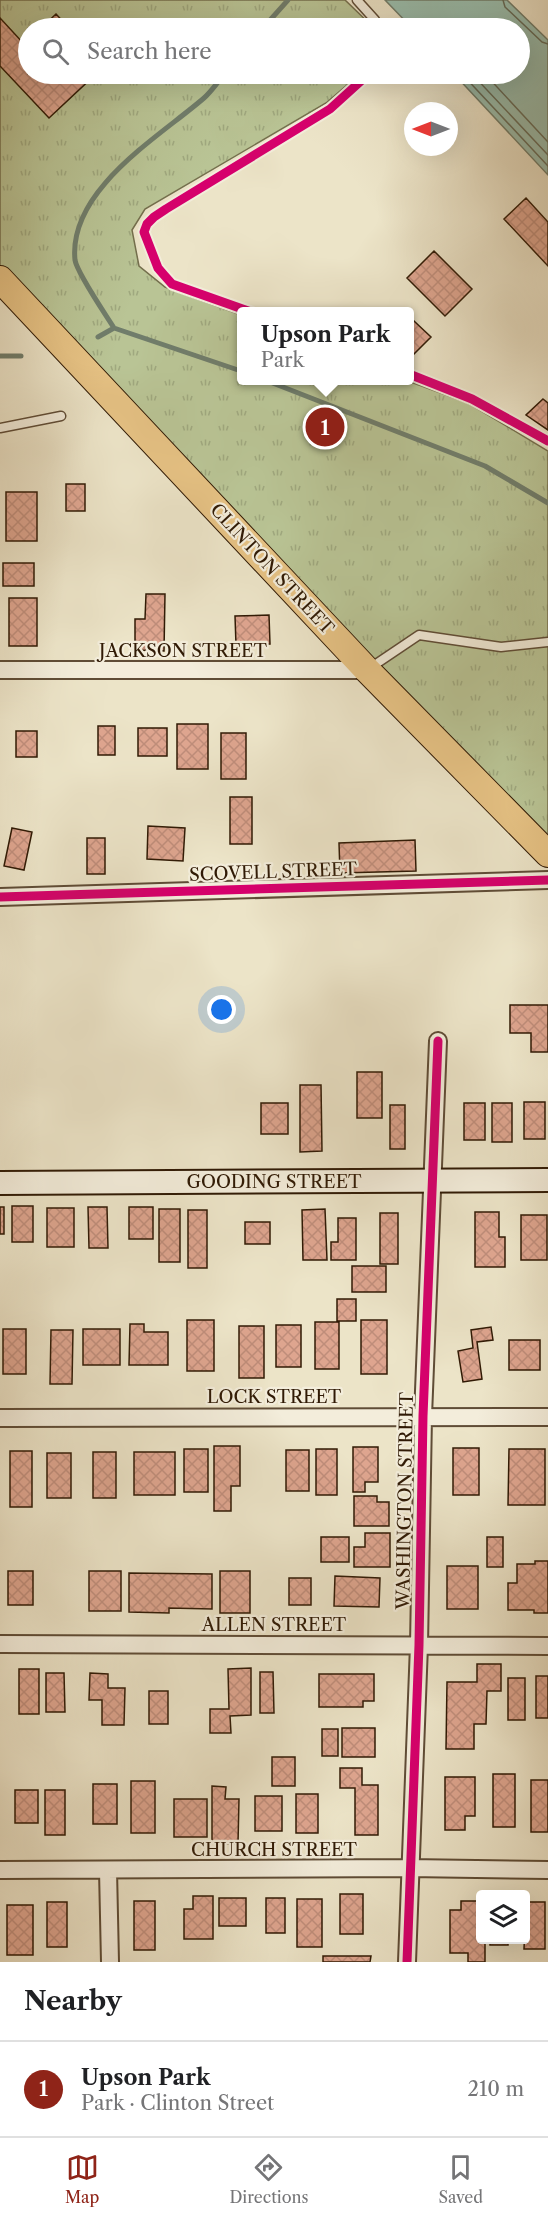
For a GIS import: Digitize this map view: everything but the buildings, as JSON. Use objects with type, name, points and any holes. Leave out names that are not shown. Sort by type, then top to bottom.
[{"type":"main road","name":"CLINTON STREET","points":[[0,279],[367,670],[548,854]]},
{"type":"street","name":"JACKSON STREET","points":[[0,670],[367,670]]},
{"type":"street","name":"SCOVELL STREET","points":[[0,897],[548,880]]},
{"type":"street","name":"WASHINGTON STREET","points":[[407,1962],[419,1645],[423,1416],[438,1041]]},
{"type":"street","name":"GOODING STREET","points":[[0,1183],[548,1180]]},
{"type":"street","name":"LOCK STREET","points":[[0,1418],[548,1417]]},
{"type":"street","name":"ALLEN STREET","points":[[0,1644],[548,1646]]},
{"type":"street","name":"CHURCH STREET","points":[[0,1870],[409,1868],[548,1870]]},
{"type":"street","points":[[108,1870],[110,1962]]},
{"type":"lane","points":[[357,0],[373,18]]},
{"type":"lane","points":[[0,428],[61,416]]},
{"type":"lane","points":[[367,670],[419,635],[501,647],[548,642]]},
{"type":"green space","points":[[0,0],[345,0],[364,18],[18,18],[18,84],[348,84],[326,103],[145,209],[132,230],[139,266],[165,287],[237,314],[237,385],[414,383],[468,403],[548,451],[548,844],[0,279]]},
{"type":"water","points":[[385,0],[507,0],[525,18],[402,18]]},
{"type":"water","points":[[530,22],[548,40],[548,175],[463,84],[530,84]]},
{"type":"waterway","points":[[272,18],[288,0]]},
{"type":"waterway","points":[[114,328],[86,284],[75,260],[77,235],[86,211],[101,188],[120,167],[204,98],[217,84]]},
{"type":"waterway","points":[[114,328],[237,370]]},
{"type":"waterway","points":[[98,337],[114,328]]},
{"type":"waterway","points":[[0,356],[21,356]]},
{"type":"waterway","points":[[278,385],[485,466],[548,503]]},
{"type":"cycle path","points":[[237,307],[172,284],[158,268],[144,232],[147,224],[166,209],[330,109],[358,84]]},
{"type":"cycle path","points":[[414,376],[472,399],[548,441]]},
{"type":"cycle path","points":[[0,897],[548,880]]},
{"type":"cycle path","points":[[407,1962],[419,1645],[423,1416],[438,1041]]},
{"type":"place","name":"Upson Park","points":[[325,427]]}]
